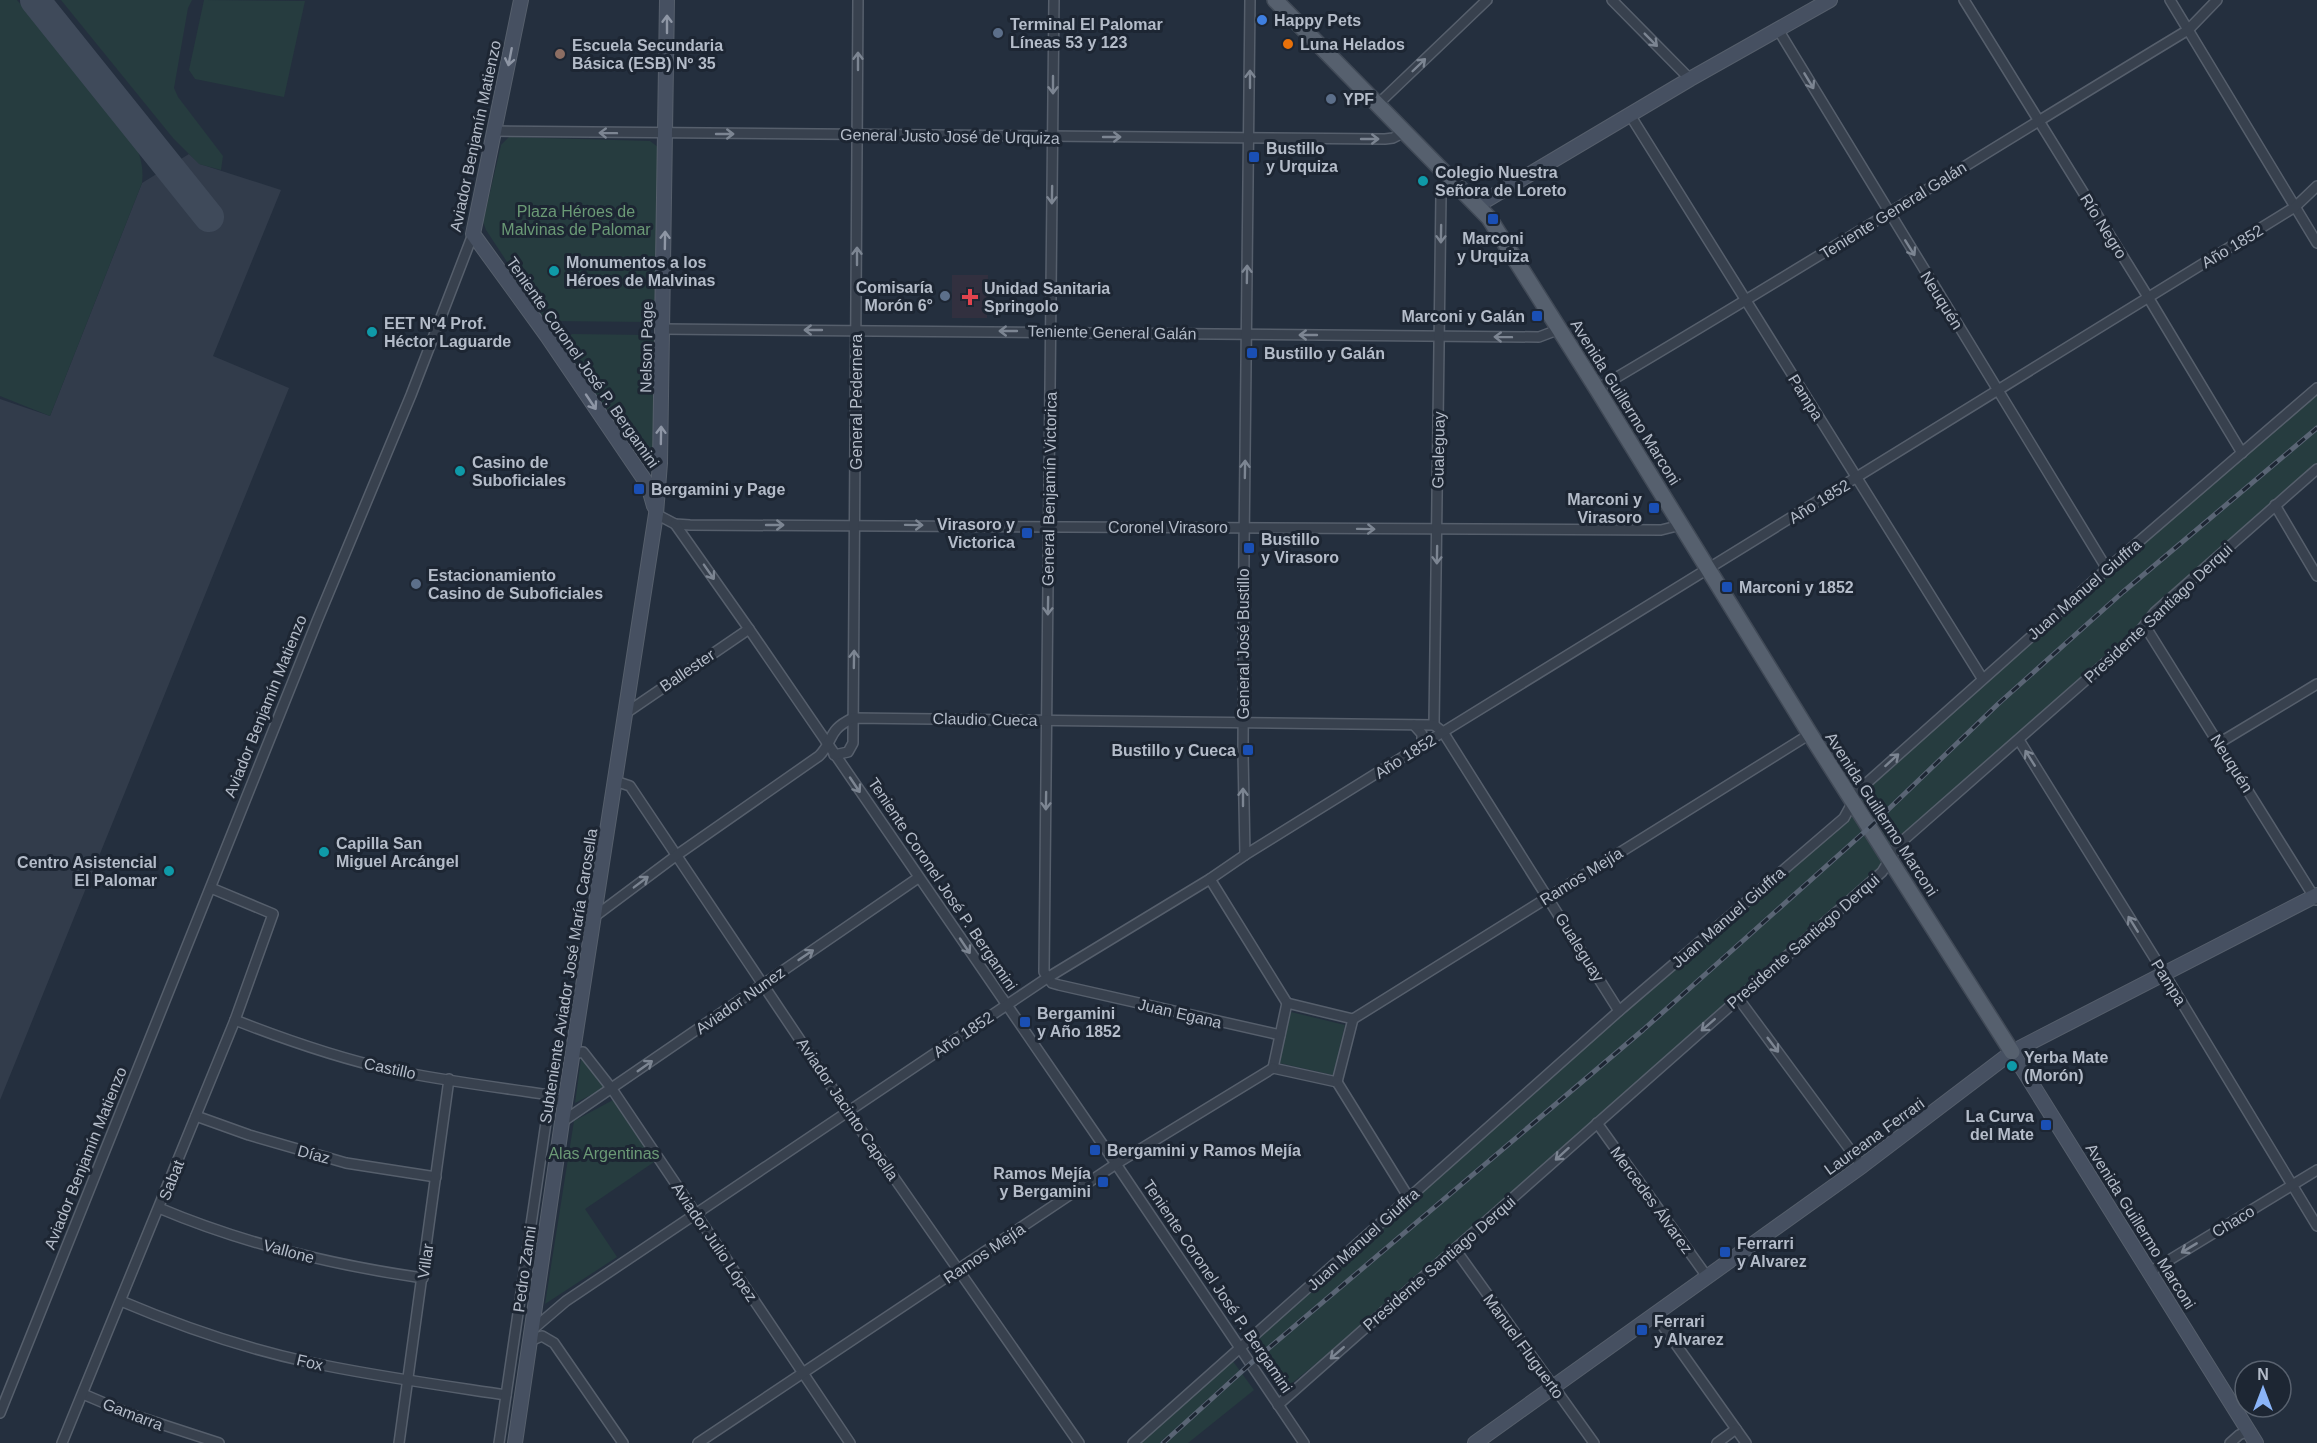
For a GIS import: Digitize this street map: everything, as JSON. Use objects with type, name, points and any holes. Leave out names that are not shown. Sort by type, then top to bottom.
[{"type":"main road","name":"Avenida Guillermo Marconi","points":[[1275,0],[1489,218],[1810,734],[2012,1052]]},
{"type":"street","name":"Aviador Benjamín Matienzo","points":[[0,1413],[364,504],[411,395],[473,234],[521,0]]},
{"type":"street","name":"Nelson Page","points":[[656,514],[660,463],[663,329],[667,0]]},
{"type":"street","name":"General Pedernera","points":[[834,755],[848,752],[851,748],[853,718],[858,0]]},
{"type":"street","name":"General Benjamín Victorica","points":[[1047,978],[1044,966],[1054,0]]},
{"type":"street","name":"General José Bustillo","points":[[1245,855],[1244,527],[1250,0]]},
{"type":"street","points":[[1377,105],[1487,0]]},
{"type":"street","points":[[1612,0],[1690,79]]},
{"type":"street","points":[[1478,205],[1690,79],[1779,31],[1830,0]]},
{"type":"street","name":"Río Negro","points":[[1964,0],[2242,453]]},
{"type":"street","points":[[2170,0],[2317,243]]},
{"type":"street","name":"Teniente General Galán","points":[[1597,389],[1745,302],[1888,212],[2188,30],[2217,0]]},
{"type":"street","name":"Neuquén","points":[[1779,31],[2107,568]]},
{"type":"street","name":"Pampa","points":[[1630,116],[1982,678]]},
{"type":"street","name":"General Justo José de Urquiza","points":[[494,131],[1385,139],[1405,132]]},
{"type":"street","name":"Gualeguay","points":[[1434,725],[1441,195],[1450,177]]},
{"type":"street","name":"Año 1852","points":[[531,1336],[566,1301],[1047,978],[2295,207],[2317,186]]},
{"type":"street","name":"Teniente Coronel José P. Bergamini","points":[[473,234],[547,336],[648,485],[656,514]]},
{"type":"street","name":"Teniente General Galán","points":[[663,329],[1539,337],[1560,330]]},
{"type":"street","name":"Juan Manuel Giuffra","points":[[1133,1443],[1619,1011],[1844,818],[1860,789],[1982,678],[2317,388]]},
{"type":"street","name":"Presidente Santiago Derqui","points":[[1278,1405],[1882,872],[1899,844],[2136,636],[2155,612],[2317,468]]},
{"type":"street","points":[[2275,505],[2317,576]]},
{"type":"street","name":"Coronel Virasoro","points":[[656,514],[675,524],[1438,530],[1661,530],[1681,525]]},
{"type":"street","name":"Subteniente Aviador José María Carosella","points":[[515,1443],[656,514]]},
{"type":"street","name":"Teniente Coronel José P. Bergamini","points":[[675,524],[1116,1164],[1304,1443]]},
{"type":"street","name":"Neuquén","points":[[2145,626],[2316,897]]},
{"type":"street","name":"Ballester","points":[[626,713],[749,629]]},
{"type":"street","points":[[2219,743],[2317,684]]},
{"type":"street","points":[[594,917],[677,855],[819,756],[837,726],[853,718]]},
{"type":"street","name":"Claudio Cueca","points":[[853,718],[1434,725]]},
{"type":"street","points":[[1414,725],[1422,734],[1422,746]]},
{"type":"street","points":[[1434,725],[1443,732]]},
{"type":"street","name":"Gualeguay","points":[[1443,732],[1619,1011]]},
{"type":"street","name":"Ramos Mejía","points":[[1353,1018],[1810,734]]},
{"type":"street","name":"Pampa","points":[[2019,741],[2164,973],[2317,1226]]},
{"type":"street","name":"Aviador Jacinto Capella","points":[[615,781],[630,786],[849,1113],[1079,1443]]},
{"type":"street","name":"Aviador Nunez","points":[[562,1122],[918,878]]},
{"type":"street","points":[[1210,879],[1287,1003],[1273,1068],[1337,1082],[1409,1198]]},
{"type":"street","name":"Sabat","points":[[62,1443],[235,1020],[273,914],[211,888]]},
{"type":"street","name":"Laureana Ferrari","points":[[1475,1443],[1862,1166],[2012,1052],[2316,897]]},
{"type":"street","name":"Juan Egana","points":[[1047,978],[1059,985],[1280,1035]]},
{"type":"street","points":[[1738,998],[1862,1166]]},
{"type":"street","points":[[1287,1003],[1353,1018],[1337,1082]]},
{"type":"street","name":"Castillo","points":[[235,1020],[314,1050],[390,1070],[550,1095]]},
{"type":"street","name":"Aviador Julio López","points":[[573,1054],[583,1052],[612,1089],[850,1443]]},
{"type":"street","name":"Avenida Guillermo Marconi","points":[[2012,1052],[2252,1437]]},
{"type":"street","name":"Ramos Mejía","points":[[698,1443],[1116,1164],[1273,1068]]},
{"type":"street","name":"Villar","points":[[399,1443],[449,1079]]},
{"type":"street","points":[[550,1095],[565,1104]]},
{"type":"street","name":"Pedro Zanni","points":[[499,1443],[550,1095]]},
{"type":"street","name":"Díaz","points":[[196,1116],[249,1135],[346,1163],[436,1177]]},
{"type":"street","name":"Mercedes Álvarez","points":[[1597,1123],[1708,1278]]},
{"type":"street","name":"Chaco","points":[[2148,1273],[2317,1170]]},
{"type":"street","name":"Vallone","points":[[159,1208],[194,1223],[279,1249],[342,1264],[423,1278]]},
{"type":"street","name":"Manuel Fluguerto","points":[[1455,1249],[1594,1443]]},
{"type":"street","name":"Fox","points":[[121,1301],[167,1320],[262,1350],[340,1369],[506,1395]]},
{"type":"street","points":[[1655,1315],[1746,1443]]},
{"type":"street","points":[[531,1336],[542,1336],[554,1343],[623,1443]]},
{"type":"street","name":"Gamarra","points":[[82,1394],[130,1414],[219,1443]]},
{"type":"street","points":[[1717,1443],[1736,1429]]},
{"type":"street","points":[[2230,1443],[2239,1435],[2252,1437]]},
{"type":"shaded area","points":[[189,154],[200,164],[281,190],[213,356],[289,388],[0,1100],[0,399],[50,416],[142,183]]},
{"type":"shaded area","name":"Unidad Sanitaria Springolo","points":[[952,275],[988,275],[987,318],[952,318]]},
{"type":"green space","points":[[0,0],[17,0],[133,140],[142,166],[142,183],[50,416],[0,396]]},
{"type":"green space","points":[[61,0],[192,0],[188,8],[174,88],[178,97],[223,156],[221,170],[199,164],[173,138]]},
{"type":"green space","points":[[204,0],[305,1],[284,97],[195,79],[189,70]]},
{"type":"green space","name":"Plaza Héroes de Malvinas de Palomar","points":[[509,137],[650,141],[658,147],[656,318],[649,322],[548,321],[544,318],[483,222],[501,145]]},
{"type":"green space","points":[[572,334],[652,336],[655,341],[654,462],[642,461],[566,349],[565,340]]},
{"type":"green space","points":[[2317,388],[2317,469],[1899,844],[1891,860],[1455,1249],[1285,1389],[1251,1343],[1409,1198],[1844,818],[1857,794]]},
{"type":"green space","points":[[1291,1012],[1345,1025],[1333,1075],[1279,1063]]},
{"type":"green space","points":[[581,1059],[605,1088],[575,1103]]},
{"type":"green space","name":"Alas Argentinas","points":[[613,1100],[654,1162],[585,1209],[617,1257],[545,1304],[574,1121]]},
{"type":"green space","points":[[1232,1360],[1254,1390],[1188,1443],[1134,1443]]},
{"type":"taxiway","points":[[35,0],[209,217]]},
{"type":"railway","points":[[1163,1443],[1250,1364],[1643,1030],[1870,827],[1998,704],[2123,592],[2317,428]]},
{"type":"place","name":"Happy Pets","points":[[1262,20]]},
{"type":"place","name":"Terminal El Palomar Líneas 53 y 123","points":[[998,33]]},
{"type":"place","name":"Luna Helados","points":[[1288,44]]},
{"type":"place","name":"Escuela Secundaria Básica (ESB) Nº 35","points":[[560,54]]},
{"type":"place","name":"YPF","points":[[1331,99]]},
{"type":"place","name":"Bustillo y Urquiza","points":[[1254,157]]},
{"type":"place","name":"Colegio Nuestra Señora de Loreto","points":[[1423,181]]},
{"type":"place","name":"Marconi y Urquiza","points":[[1493,219]]},
{"type":"place","name":"Monumentos a los Héroes de Malvinas","points":[[554,271]]},
{"type":"place","name":"Comisaría Morón 6°","points":[[945,296]]},
{"type":"place","name":"Unidad Sanitaria Springolo","points":[[970,297]]},
{"type":"place","name":"Marconi y Galán","points":[[1537,316]]},
{"type":"place","name":"EET Nº4 Prof. Héctor Laguarde","points":[[372,332]]},
{"type":"place","name":"Bustillo y Galán","points":[[1252,353]]},
{"type":"place","name":"Casino de Suboficiales","points":[[460,471]]},
{"type":"place","name":"Bergamini y Page","points":[[639,489]]},
{"type":"place","name":"Marconi y Virasoro","points":[[1654,508]]},
{"type":"place","name":"Virasoro y Victorica","points":[[1027,533]]},
{"type":"place","name":"Bustillo y Virasoro","points":[[1249,548]]},
{"type":"place","name":"Estacionamiento Casino de Suboficiales","points":[[416,584]]},
{"type":"place","name":"Marconi y 1852","points":[[1727,587]]},
{"type":"place","name":"Bustillo y Cueca","points":[[1248,750]]},
{"type":"place","name":"Capilla San Miguel Arcángel","points":[[324,852]]},
{"type":"place","name":"Centro Asistencial El Palomar","points":[[169,871]]},
{"type":"place","name":"Bergamini y Año 1852","points":[[1025,1022]]},
{"type":"place","name":"Yerba Mate (Morón)","points":[[2012,1066]]},
{"type":"place","name":"La Curva del Mate","points":[[2046,1125]]},
{"type":"place","name":"Bergamini y Ramos Mejía","points":[[1095,1150]]},
{"type":"place","name":"Ramos Mejía y Bergamini","points":[[1103,1182]]},
{"type":"place","name":"Ferrarri y Alvarez","points":[[1725,1252]]},
{"type":"place","name":"Ferrari y Alvarez","points":[[1642,1330]]}]
